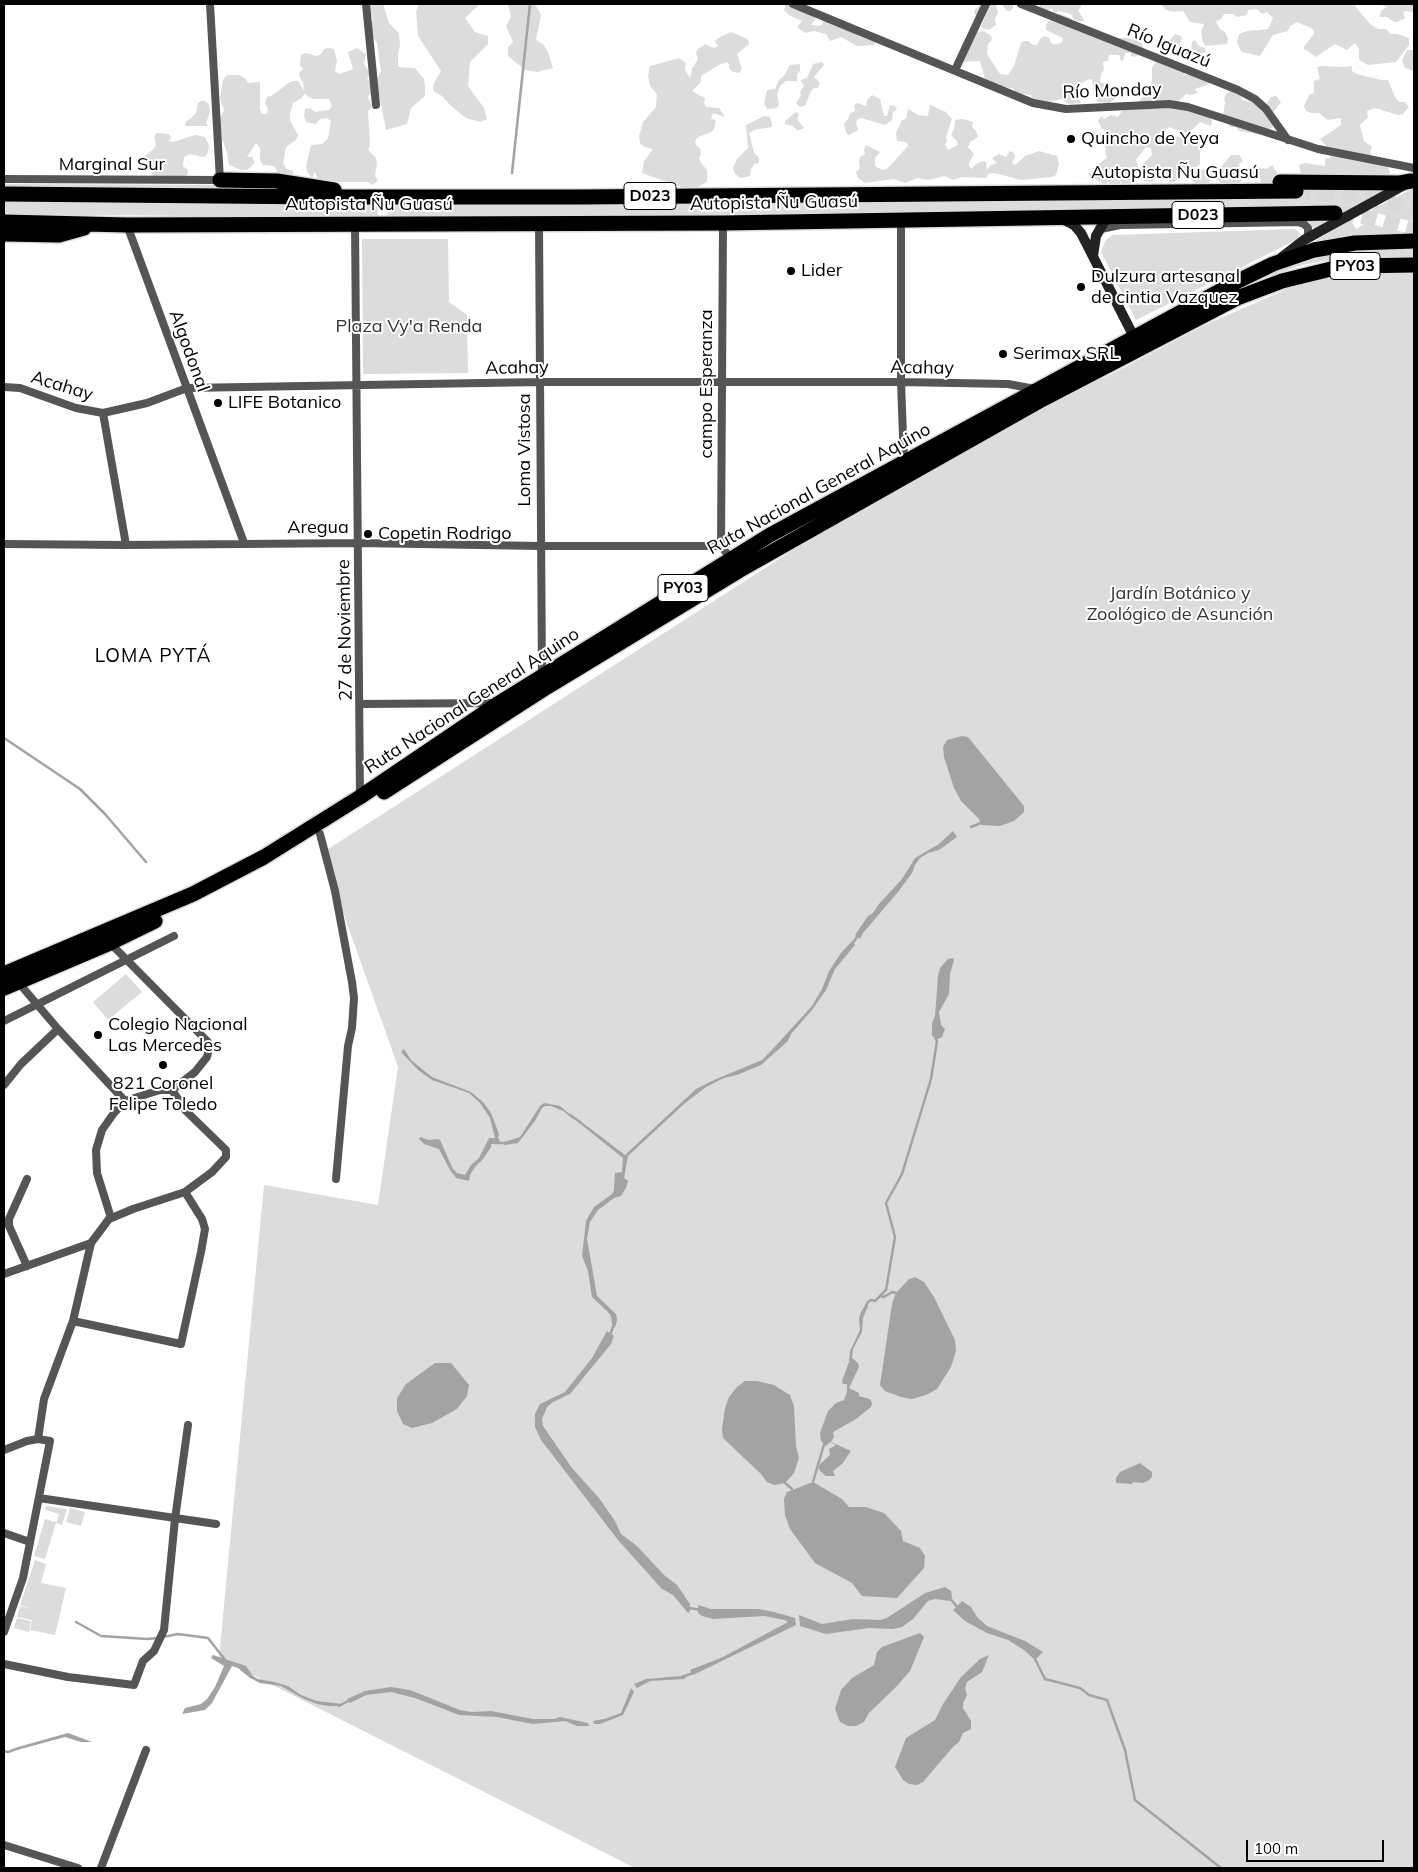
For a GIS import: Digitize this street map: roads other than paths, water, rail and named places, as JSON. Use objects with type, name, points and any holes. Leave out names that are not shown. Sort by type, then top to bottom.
[{"type":"highway","points":[[1034,193],[1097,185],[1235,182],[1400,182],[1413,176]]},
{"type":"highway","points":[[220,180],[277,181],[303,184],[367,197]]},
{"type":"highway","name":"Autopista Ñu Guasú","points":[[4,194],[367,197],[1296,191]]},
{"type":"highway","name":"Autopista Ñu Guasú","points":[[4,222],[127,225],[723,224],[1334,213]]},
{"type":"highway","points":[[4,234],[59,235],[99,224]]},
{"type":"highway","name":"Ruta Nacional General Aquino","points":[[11,985],[110,943],[234,884],[320,834],[547,687],[735,564],[770,535],[1240,280],[1294,256],[1334,246],[1355,243],[1414,241]]},
{"type":"highway","name":"Ruta Nacional General Aquino","points":[[4,974],[152,912],[222,879],[271,852],[360,796],[542,676],[735,564],[1043,399],[1237,298],[1282,281],[1331,269],[1353,266],[1414,265]]},
{"type":"main road","points":[[1273,264],[1304,240],[1413,176]]},
{"type":"main road","points":[[1093,257],[1094,244],[1107,218],[1111,216]]},
{"type":"main road","points":[[1061,218],[1074,224],[1081,233],[1134,337]]},
{"type":"street","points":[[210,4],[220,180]]},
{"type":"street","points":[[366,4],[376,105]]},
{"type":"street","name":"Río Monday","points":[[792,4],[1034,103],[1066,109],[1170,104],[1188,107],[1288,140],[1413,176]]},
{"type":"street","points":[[955,70],[986,4]]},
{"type":"street","name":"Río Iguazú","points":[[1021,4],[1238,90],[1255,99],[1266,109],[1288,140]]},
{"type":"street","name":"Marginal Sur","points":[[4,179],[220,180]]},
{"type":"street","points":[[901,220],[901,382],[904,463]]},
{"type":"street","points":[[1101,229],[1120,225],[1298,222],[1308,228],[1308,235],[1304,240]]},
{"type":"street","name":"27 de Noviembre","points":[[355,224],[360,796]]},
{"type":"street","name":"Loma Vistosa","points":[[539,224],[542,676]]},
{"type":"street","name":"campo Esperanza","points":[[721,546],[723,224]]},
{"type":"street","name":"Algodonal","points":[[127,225],[244,543]]},
{"type":"street","name":"Acahay","points":[[4,387],[20,388],[76,408],[103,413],[147,403],[187,388],[540,382],[901,382],[1008,384],[1037,389]]},
{"type":"street","points":[[103,413],[126,545]]},
{"type":"street","name":"Aregua","points":[[4,544],[359,543],[721,546]]},
{"type":"street","points":[[721,546],[735,564]]},
{"type":"street","points":[[360,704],[499,703]]},
{"type":"street","points":[[320,834],[335,892],[354,998],[336,1179]]},
{"type":"street","points":[[4,1021],[174,936]]},
{"type":"street","points":[[110,943],[208,1042],[209,1048],[207,1056],[195,1072],[172,1090],[160,1090],[125,1101],[102,1130],[96,1150],[97,1173],[111,1218]]},
{"type":"street","points":[[11,985],[37,1005],[125,1101]]},
{"type":"street","points":[[4,1084],[21,1064],[58,1029]]},
{"type":"street","points":[[38,1440],[44,1399],[73,1321],[91,1244],[111,1218],[185,1192],[212,1172],[226,1157],[226,1150],[186,1112],[172,1090]]},
{"type":"street","points":[[27,1179],[8,1220],[27,1266]]},
{"type":"street","points":[[73,1321],[181,1344],[202,1252],[205,1229],[202,1219],[185,1192]]},
{"type":"street","points":[[4,1274],[91,1244]]},
{"type":"street","points":[[4,1664],[68,1677],[134,1685],[143,1661],[154,1651],[164,1630],[175,1518],[188,1425]]},
{"type":"street","points":[[4,1450],[27,1441],[50,1441],[17,1598],[4,1632]]},
{"type":"street","points":[[39,1498],[216,1524]]},
{"type":"street","points":[[4,1533],[30,1542]]},
{"type":"street","points":[[101,1868],[146,1750]]},
{"type":"street","points":[[4,1845],[78,1868]]},
{"type":"waterway","points":[[512,173],[530,4]]},
{"type":"waterway","points":[[4,738],[80,789],[105,814],[146,862]]},
{"type":"waterway","points":[[971,827],[981,823]]},
{"type":"waterway","points":[[852,944],[859,934]]},
{"type":"waterway","points":[[865,1308],[868,1302],[871,1300],[875,1301],[886,1290],[895,1237],[886,1203],[902,1174],[931,1079],[937,1041]]},
{"type":"waterway","points":[[570,1115],[580,1122]]},
{"type":"waterway","points":[[494,1143],[506,1143]]},
{"type":"waterway","points":[[881,1296],[884,1297],[892,1292],[896,1293]]},
{"type":"waterway","points":[[610,1335],[614,1324]]},
{"type":"waterway","points":[[813,1482],[825,1441]]},
{"type":"waterway","points":[[785,1483],[792,1489]]},
{"type":"waterway","points":[[949,1597],[958,1608]]},
{"type":"waterway","points":[[689,1608],[701,1610]]},
{"type":"waterway","points":[[76,1622],[101,1636],[158,1638]]},
{"type":"waterway","points":[[163,1637],[178,1634],[208,1638],[226,1661]]},
{"type":"waterway","points":[[1035,1659],[1045,1679],[1080,1688],[1089,1695],[1107,1700],[1125,1750],[1135,1800],[1221,1868]]},
{"type":"waterway","points":[[682,1677],[693,1673]]},
{"type":"waterway","points":[[339,1706],[350,1700]]},
{"type":"waterway","points":[[4,1751],[8,1752],[19,1748]]},
{"type":"tunnel","points":[[1296,191],[1367,198],[1414,208]]},
{"type":"tunnel","points":[[1339,213],[1362,216],[1414,230]]},
{"type":"place","name":"Quincho de Yeya","points":[[1071,139]]},
{"type":"place","name":"Lider","points":[[791,271]]},
{"type":"place","name":"Dulzura artesanal de cintia Vazquez","points":[[1081,287]]},
{"type":"place","name":"Serimax SRL","points":[[1003,354]]},
{"type":"place","name":"LIFE Botanico","points":[[218,403]]},
{"type":"place","name":"Copetin Rodrigo","points":[[368,534]]},
{"type":"place","name":"Colegio Nacional Las Mercedes","points":[[98,1035]]},
{"type":"place","name":"821 Coronel Felipe Toledo","points":[[163,1065]]},
{"type":"district","name":"LOMA PYTÁ","points":[[153,656]]},
{"type":"park label","name":"Plaza Vy'a Renda","points":[[409,327]]},
{"type":"park label","name":"Jardín Botánico y Zoológico de Asunción","points":[[1180,604]]}]
